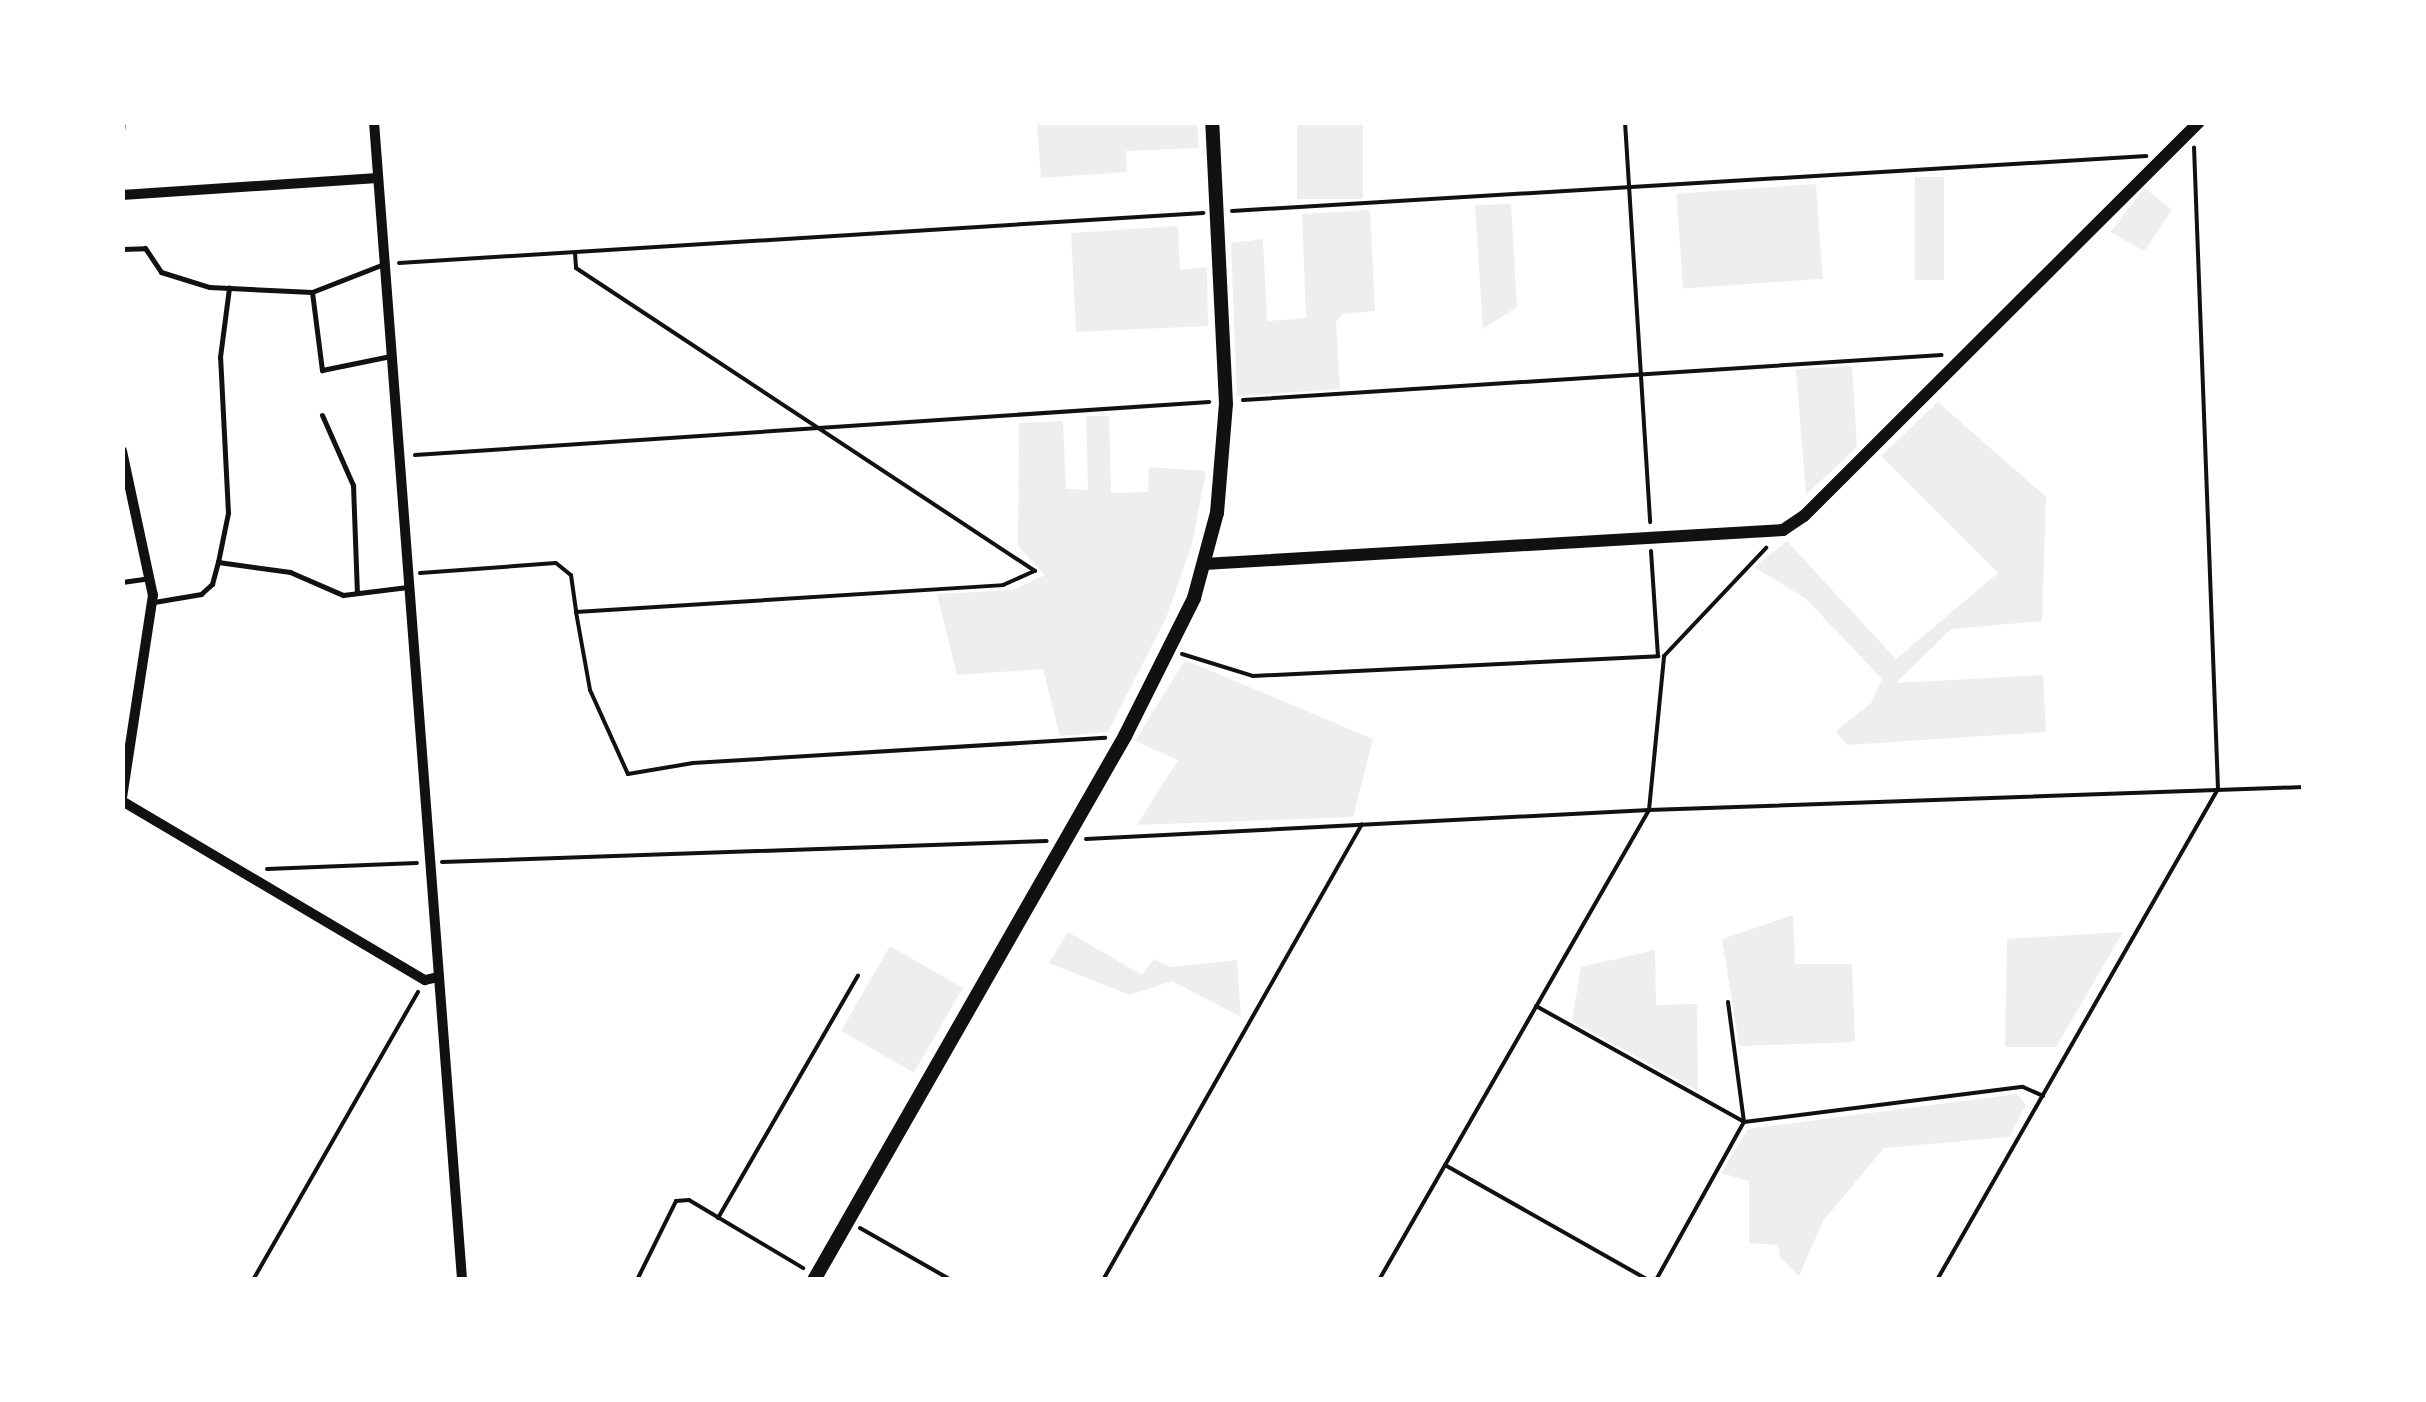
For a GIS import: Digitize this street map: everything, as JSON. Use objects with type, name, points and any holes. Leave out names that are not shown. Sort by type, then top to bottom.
[{"type":"main road","points":[[815,1278],[1125,736],[1170,650],[1204,564],[1221,481],[1226,401],[1212,122]]},
{"type":"street","points":[[374,122],[429,863],[431,978],[462,1280]]},
{"type":"street","points":[[1204,564],[1651,541],[1782,530],[1804,516],[2196,125]]},
{"type":"street","points":[[122,195],[377,178]]},
{"type":"street","points":[[122,451],[150,578],[151,602],[122,799],[431,978]]},
{"type":"lane","points":[[122,248],[145,248],[161,272],[229,288],[312,292],[384,264]]},
{"type":"lane","points":[[151,602],[201,594],[218,562],[228,513],[220,356],[229,288]]},
{"type":"lane","points":[[312,292],[322,370],[391,356]]},
{"type":"lane","points":[[322,415],[352,485],[357,593]]},
{"type":"lane","points":[[218,562],[290,572],[314,587],[357,593],[408,587]]},
{"type":"lane","points":[[122,582],[150,578]]},
{"type":"path","points":[[122,143],[124,122]]},
{"type":"path","points":[[1380,1280],[1649,810],[1661,656],[1625,122]]},
{"type":"path","points":[[1937,1280],[2218,789],[2196,125]]},
{"type":"path","points":[[384,264],[2132,154],[2161,158]]},
{"type":"path","points":[[575,252],[576,268],[1034,571],[1004,584],[576,612]]},
{"type":"path","points":[[398,456],[1940,354],[1954,364]]},
{"type":"path","points":[[1170,650],[1253,676],[1661,656],[1782,530]]},
{"type":"path","points":[[407,574],[556,563],[571,576],[590,690],[628,774],[693,764],[1125,736]]},
{"type":"path","points":[[242,870],[1066,840],[1649,810],[2304,788]]},
{"type":"path","points":[[1103,1280],[1362,824]]},
{"type":"path","points":[[718,1218],[858,976]]},
{"type":"path","points":[[252,1280],[431,978]]},
{"type":"path","points":[[1656,1280],[1744,1122],[1728,1002]]},
{"type":"path","points":[[1536,1006],[1744,1122],[2023,1087],[2043,1096]]},
{"type":"path","points":[[1445,1165],[1648,1280]]},
{"type":"path","points":[[637,1280],[676,1202],[689,1200],[815,1278]]},
{"type":"path","points":[[847,1220],[951,1280]]},
{"type":"shaded area","points":[[1037,123],[1197,123],[1199,148],[1126,151],[1127,172],[1041,178]]},
{"type":"shaded area","points":[[1297,123],[1363,123],[1363,199],[1297,199]]},
{"type":"shaded area","points":[[1915,177],[1944,177],[1944,280],[1915,280]]},
{"type":"shaded area","points":[[1816,184],[1823,279],[1683,289],[1676,194]]},
{"type":"shaded area","points":[[2145,188],[2172,210],[2144,251],[2110,232]]},
{"type":"shaded area","points":[[1511,204],[1517,307],[1483,329],[1475,205]]},
{"type":"shaded area","points":[[1370,210],[1375,311],[1343,314],[1336,322],[1340,389],[1237,396],[1231,243],[1263,239],[1267,321],[1306,318],[1302,214]]},
{"type":"shaded area","points":[[1178,226],[1180,270],[1207,267],[1208,326],[1076,332],[1071,233]]},
{"type":"shaded area","points":[[1852,366],[1857,447],[1806,495],[1796,369]]},
{"type":"shaded area","points":[[1938,402],[2046,497],[2042,621],[1951,629],[1896,683],[2043,675],[2046,732],[1847,745],[1836,731],[1872,702],[1882,679],[1805,598],[1754,567],[1787,541],[1896,659],[1998,573],[1881,456]]},
{"type":"shaded area","points":[[1086,416],[1109,416],[1111,493],[1148,492],[1149,467],[1206,471],[1192,544],[1166,618],[1108,732],[1060,736],[1043,669],[957,675],[937,594],[1013,590],[1045,575],[1018,546],[1019,423],[1063,421],[1066,489],[1088,490]]},
{"type":"shaded area","points":[[1185,660],[1373,739],[1353,817],[1137,825],[1178,760],[1135,741]]},
{"type":"shaded area","points":[[1793,915],[1795,964],[1852,964],[1855,1042],[1739,1046],[1722,939]]},
{"type":"shaded area","points":[[1068,932],[1142,975],[1154,959],[1171,967],[1237,960],[1241,1017],[1172,981],[1130,995],[1049,963]]},
{"type":"shaded area","points":[[2123,932],[2056,1047],[2005,1047],[2007,939]]},
{"type":"shaded area","points":[[890,946],[963,988],[914,1073],[841,1031]]},
{"type":"shaded area","points":[[1655,950],[1656,1005],[1697,1004],[1698,1091],[1572,1021],[1581,967]]},
{"type":"shaded area","points":[[2017,1094],[2026,1105],[2009,1137],[1884,1148],[1823,1221],[1799,1276],[1780,1257],[1778,1245],[1749,1243],[1749,1181],[1721,1173],[1748,1129]]}]
